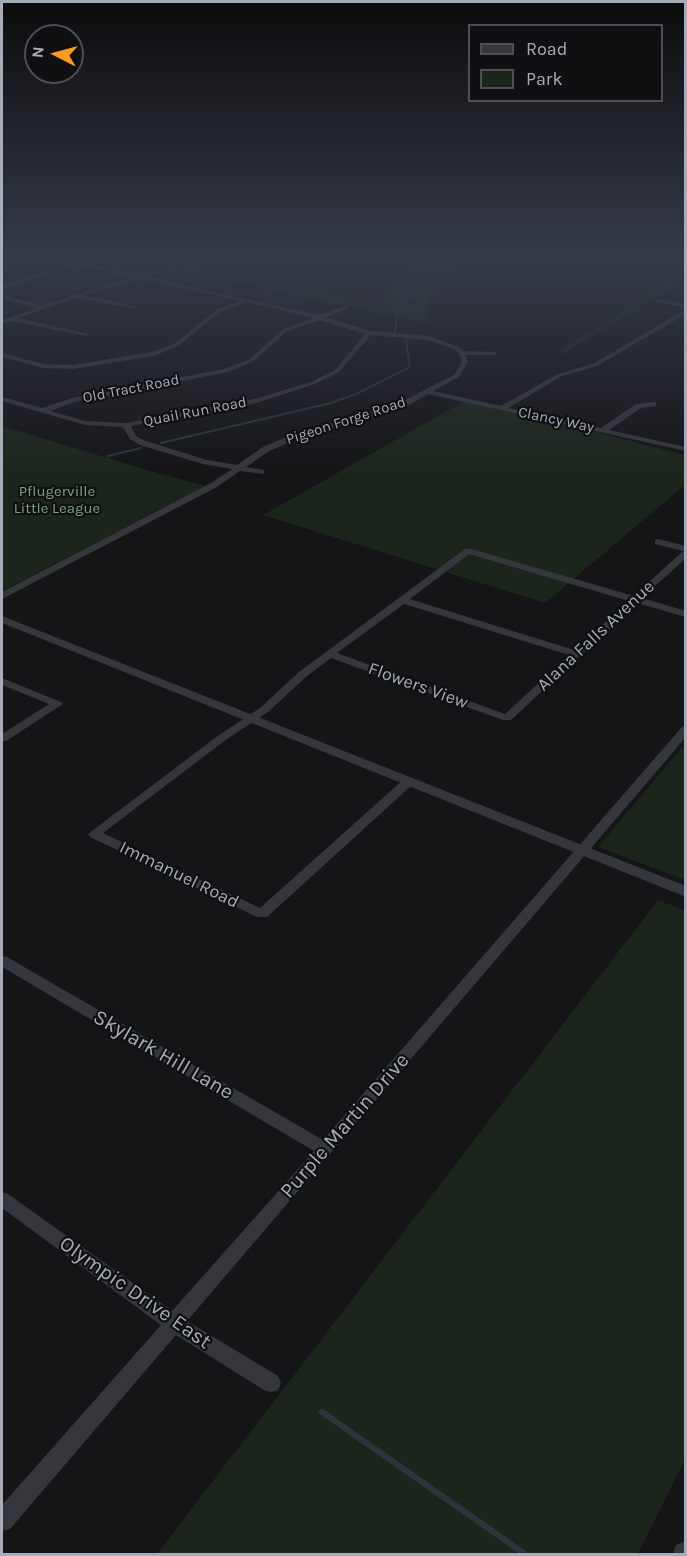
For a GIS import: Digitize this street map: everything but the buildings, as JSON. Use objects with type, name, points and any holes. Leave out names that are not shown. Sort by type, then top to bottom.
[{"type":"street","points":[[66,331],[85,335]]},
{"type":"street","points":[[2,355],[43,366],[73,367],[154,354],[176,345],[194,331]]},
{"type":"street","name":"Old Tract Road","points":[[42,411],[72,400],[226,372],[252,360],[284,331]]},
{"type":"street","points":[[362,331],[429,338],[456,348],[462,353],[494,353]]},
{"type":"street","points":[[503,408],[560,375],[595,365],[654,331]]},
{"type":"street","name":"Quail Run Road","points":[[2,399],[85,423],[126,425],[256,401],[313,383],[337,371],[369,333]]},
{"type":"street","name":"Pigeon Forge Road","points":[[2,596],[214,485],[266,449],[406,403],[457,376],[465,362],[462,353]]},
{"type":"street","name":"Clancy Way","points":[[426,392],[686,449]]},
{"type":"street","points":[[603,430],[639,406],[653,404]]},
{"type":"street","points":[[126,425],[133,436],[142,443],[206,462],[261,472]]},
{"type":"street","points":[[330,427],[341,431]]},
{"type":"street","points":[[658,542],[686,551]]},
{"type":"street","points":[[250,719],[329,654],[468,551],[686,614]]},
{"type":"street","name":"Alana Falls Avenue","points":[[507,718],[686,551]]},
{"type":"street","points":[[402,600],[576,654]]},
{"type":"street","points":[[2,619],[686,892]]},
{"type":"street","name":"Flowers View","points":[[329,654],[507,718]]},
{"type":"street","points":[[2,681],[57,704],[2,738]]},
{"type":"street","name":"Immanuel Road","points":[[250,719],[94,834],[262,914],[408,782]]},
{"type":"street","name":"Purple Martin Drive","points":[[2,1521],[175,1324],[686,729]]},
{"type":"street","name":"Skylark Hill Lane","points":[[2,961],[325,1149]]},
{"type":"street","name":"Olympic Drive East","points":[[2,1199],[175,1324],[271,1383]]},
{"type":"green space","points":[[592,331],[601,331],[562,354],[561,349]]},
{"type":"green space","points":[[468,399],[685,455],[685,485],[545,603],[263,515]]},
{"type":"green space","name":"Pflugerville Little League","points":[[2,426],[154,472],[206,486],[2,591]]},
{"type":"green space","points":[[685,744],[685,880],[598,847]]},
{"type":"green space","points":[[658,900],[686,911],[686,1457],[638,1554],[157,1554]]},
{"type":"waterway","points":[[161,443],[331,403],[356,394],[410,367],[406,339]]},
{"type":"waterway","points":[[108,456],[141,448]]},
{"type":"waterway","points":[[322,1412],[525,1554]]}]
